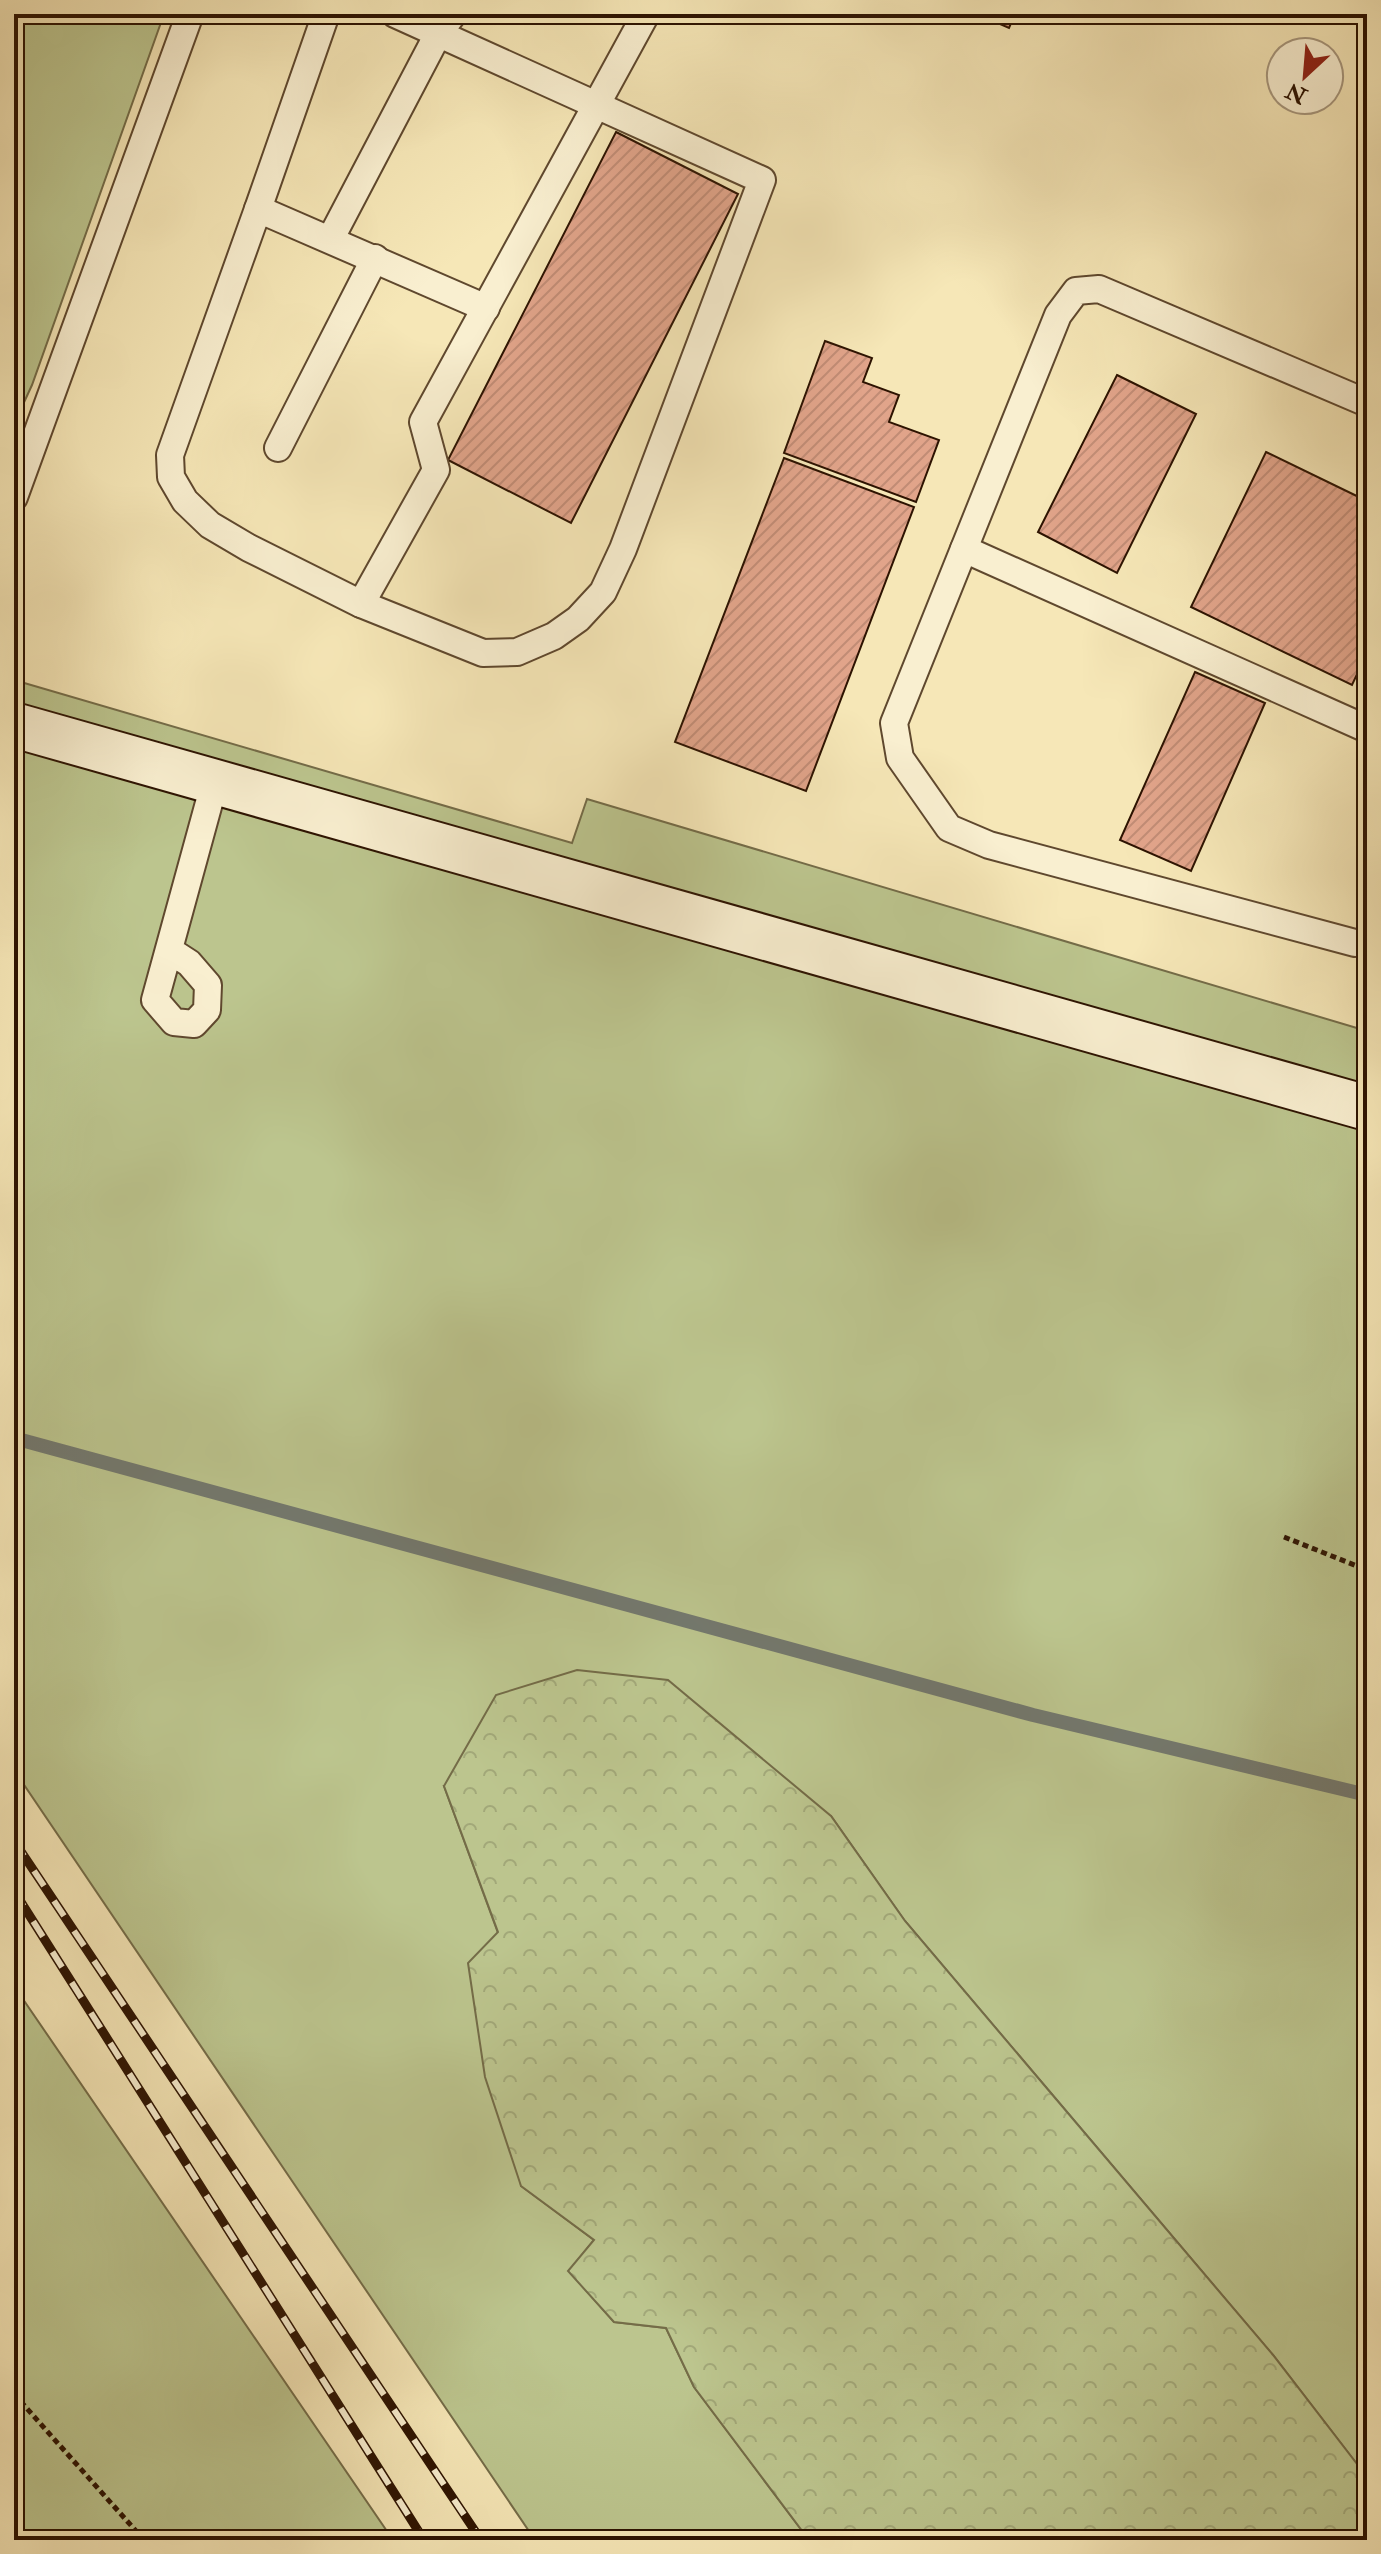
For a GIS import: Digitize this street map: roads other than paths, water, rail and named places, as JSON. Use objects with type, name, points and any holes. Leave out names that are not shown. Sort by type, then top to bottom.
[{"type":"street","points":[[14,725],[1367,1108]]},
{"type":"lane","points":[[14,497],[190,14]]},
{"type":"lane","points":[[326,14],[170,455],[171,477],[185,501],[210,525],[249,548],[361,604],[483,653],[517,652],[554,636],[578,619],[603,592],[762,180],[596,106],[446,24],[395,14]]},
{"type":"lane","points":[[361,604],[436,470],[423,422],[646,14]]},
{"type":"lane","points":[[331,238],[446,24]]},
{"type":"lane","points":[[258,209],[331,238],[486,308]]},
{"type":"lane","points":[[278,448],[375,258]]},
{"type":"lane","points":[[1355,943],[989,845],[949,828],[900,758],[894,723],[1058,315],[1076,291],[1099,289],[1367,403]]},
{"type":"lane","points":[[964,549],[1367,729]]},
{"type":"lane","points":[[169,950],[215,781]]},
{"type":"waterway","points":[[14,1438],[1033,1715],[1367,1795]]},
{"type":"railway","points":[[14,1841],[481,2540]]},
{"type":"railway","points":[[14,1891],[424,2540]]}]
